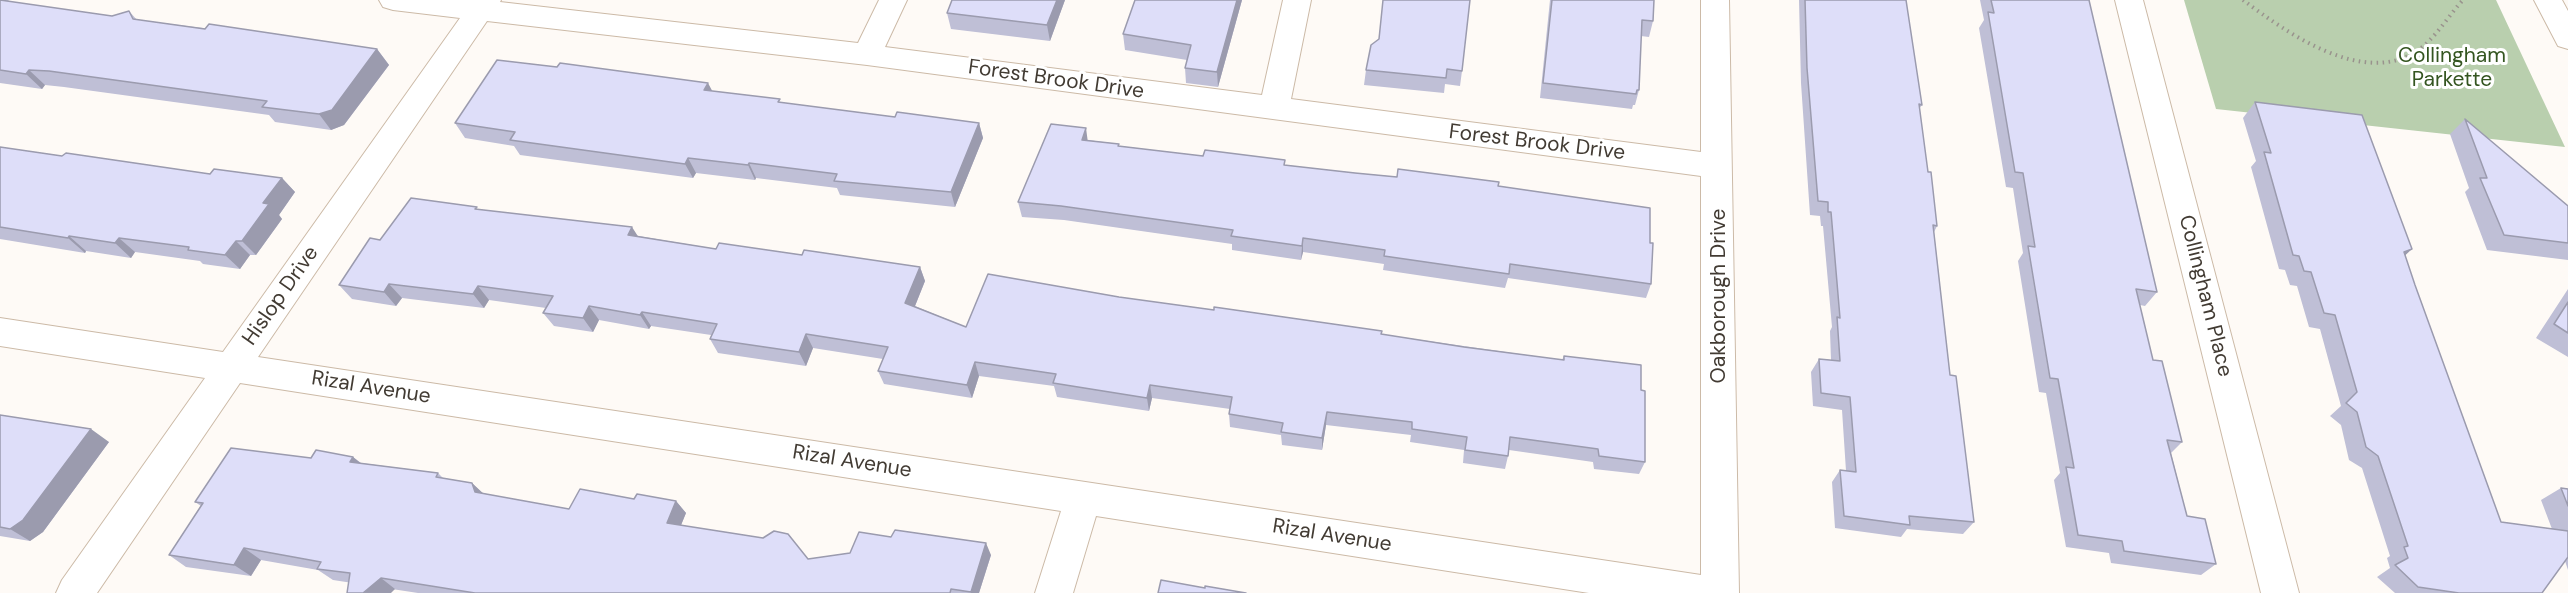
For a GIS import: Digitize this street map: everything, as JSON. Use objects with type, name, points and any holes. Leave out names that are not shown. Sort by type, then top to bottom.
[{"type":"street","name":"Forest Brook Drive","points":[[393,0],[483,5],[1718,166]]},
{"type":"street","points":[[867,55],[892,0]]},
{"type":"street","points":[[1274,109],[1297,0]]},
{"type":"street","name":"Oakborough Drive","points":[[1715,0],[1720,593]]},
{"type":"street","name":"Collingham Place","points":[[2129,0],[2280,593]]},
{"type":"street","points":[[2548,0],[2568,39]]},
{"type":"street","name":"Hislop Drive","points":[[75,593],[483,5]]},
{"type":"street","name":"Rizal Avenue","points":[[0,332],[1703,593]]},
{"type":"street","points":[[1054,593],[1084,497]]},
{"type":"path","points":[[2243,0],[2288,33],[2324,52],[2358,61],[2386,62],[2405,57],[2420,49],[2463,0]]},
{"type":"green space","name":"Collingham Parkette","points":[[2184,0],[2496,0],[2565,147],[2216,109]]},
{"type":"building","points":[[0,0],[112,16],[129,11],[133,19],[205,29],[209,24],[377,49],[332,110],[319,114],[262,107],[267,101],[49,71],[29,70],[26,74],[0,70]]},
{"type":"building","points":[[952,0],[1057,0],[1047,25],[947,13]]},
{"type":"building","points":[[1135,0],[1237,0],[1217,72],[1185,68],[1191,45],[1123,34]]},
{"type":"building","points":[[1383,0],[1470,0],[1462,71],[1447,69],[1446,78],[1366,70],[1371,45],[1379,39]]},
{"type":"building","points":[[1552,0],[1654,0],[1653,21],[1642,20],[1639,90],[1636,94],[1543,83]]},
{"type":"building","points":[[1805,0],[1906,0],[1922,105],[1919,104],[1928,172],[1931,172],[1937,226],[1933,225],[1950,375],[1956,376],[1974,522],[1909,516],[1910,525],[1844,516],[1840,470],[1856,472],[1850,397],[1821,393],[1819,359],[1840,361],[1837,317],[1840,318],[1831,212],[1828,212],[1828,202],[1818,201],[1807,68]]},
{"type":"building","points":[[1991,0],[2089,0],[2157,292],[2136,289],[2153,360],[2162,361],[2182,442],[2167,440],[2187,516],[2205,519],[2216,564],[2124,551],[2122,541],[2078,535],[2066,467],[2074,468],[2058,379],[2050,378],[2028,246],[2035,247],[2023,173],[2015,172],[1988,12],[1994,13]]},
{"type":"building","points":[[497,60],[557,67],[560,63],[708,83],[704,90],[780,99],[778,102],[895,117],[897,112],[979,123],[951,192],[834,181],[837,174],[749,163],[748,165],[688,158],[685,164],[510,140],[515,132],[455,123]]},
{"type":"building","points":[[2255,102],[2362,115],[2412,249],[2404,252],[2415,285],[2501,522],[2568,531],[2568,557],[2542,593],[2459,593],[2418,587],[2395,565],[2408,558],[2404,547],[2408,546],[2378,456],[2366,447],[2357,412],[2346,403],[2357,392],[2335,315],[2324,313],[2311,272],[2304,271],[2299,256],[2293,255],[2264,152],[2271,153]]},
{"type":"building","points":[[2465,119],[2568,206],[2568,243],[2504,235],[2480,178],[2487,178]]},
{"type":"building","points":[[1051,124],[1086,128],[1082,140],[1119,144],[1118,146],[1203,156],[1205,150],[1285,160],[1284,165],[1397,177],[1398,169],[1499,182],[1498,186],[1650,208],[1650,243],[1653,243],[1651,284],[1510,264],[1509,274],[1384,256],[1385,250],[1303,238],[1302,246],[1231,236],[1233,230],[1018,202]]},
{"type":"building","points":[[0,147],[62,156],[66,153],[210,174],[214,169],[282,178],[263,203],[269,204],[242,241],[236,241],[225,255],[188,250],[189,247],[119,238],[115,243],[69,236],[68,238],[0,227]]},
{"type":"building","points":[[411,198],[477,207],[475,209],[632,227],[628,235],[716,249],[719,243],[802,255],[804,250],[920,267],[905,303],[966,327],[988,274],[1119,297],[1214,310],[1214,307],[1382,331],[1381,334],[1464,347],[1564,360],[1564,356],[1641,365],[1641,390],[1645,391],[1645,462],[1599,456],[1598,449],[1510,437],[1508,456],[1465,450],[1467,437],[1412,429],[1412,422],[1327,412],[1322,438],[1281,432],[1283,423],[1229,414],[1232,397],[1150,385],[1147,398],[1053,383],[1056,374],[975,362],[967,385],[878,371],[888,347],[806,334],[799,352],[710,339],[717,324],[642,312],[640,315],[589,306],[583,318],[543,313],[553,296],[478,286],[473,294],[389,284],[384,292],[339,285],[370,238],[380,240]]},
{"type":"building","points":[[2568,302],[2568,333],[2554,324]]},
{"type":"building","points":[[0,415],[91,429],[23,520],[10,529],[0,527]]},
{"type":"building","points":[[231,448],[311,458],[316,450],[353,457],[350,462],[438,473],[436,477],[472,483],[475,492],[569,509],[580,489],[634,499],[637,494],[676,501],[667,523],[763,538],[774,531],[788,534],[808,559],[850,553],[859,532],[891,537],[895,530],[986,543],[971,592],[951,589],[950,593],[475,593],[381,578],[363,593],[347,593],[350,573],[317,569],[321,562],[244,548],[234,565],[169,555],[203,503],[195,502]]},
{"type":"building","points":[[2561,488],[2568,489],[2568,506]]},
{"type":"building","points":[[1161,580],[1205,588],[1205,586],[1246,593],[1158,593]]}]
